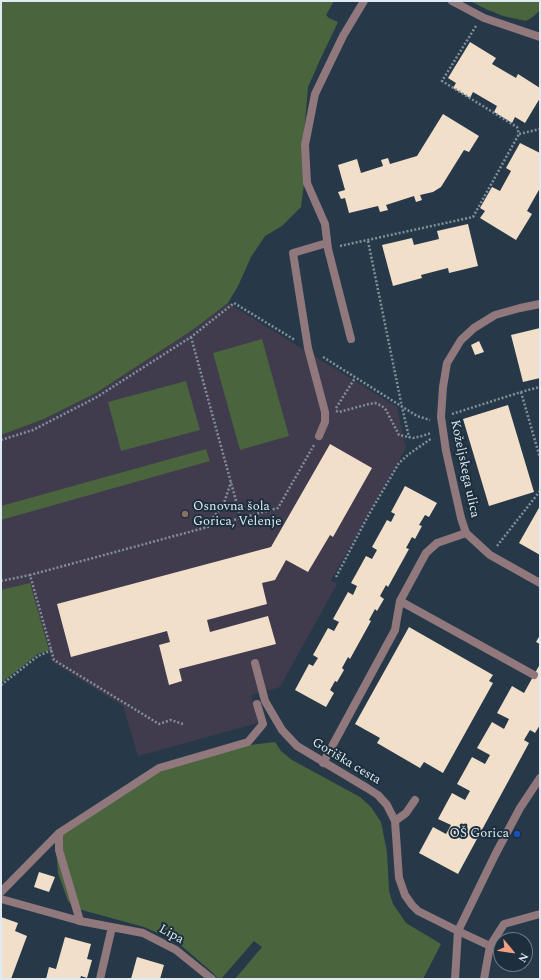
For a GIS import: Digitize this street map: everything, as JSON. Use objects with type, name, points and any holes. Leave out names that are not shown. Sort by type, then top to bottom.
[{"type":"street","points":[[351,339],[327,246],[325,224],[307,182],[305,145],[315,94],[343,36],[364,1]]},
{"type":"street","points":[[452,1],[484,18],[540,37]]},
{"type":"street","points":[[319,436],[325,422],[325,412],[308,348],[293,253],[327,246]]},
{"type":"street","name":"Koželjskega ulica","points":[[540,304],[495,315],[474,328],[461,340],[447,363],[443,387],[441,417],[446,451],[461,518],[466,533],[490,555],[540,583]]},
{"type":"street","points":[[323,763],[395,630],[400,600],[426,553],[438,543],[466,533]]},
{"type":"street","points":[[400,600],[534,675]]},
{"type":"street","name":"Goriška cesta","points":[[255,663],[265,701],[282,730],[297,746],[378,795],[387,805],[395,821],[399,878],[404,895],[412,906],[418,911],[490,946]]},
{"type":"street","points":[[1,892],[59,833],[159,768],[248,742],[263,724],[257,704]]},
{"type":"street","points":[[455,979],[458,931],[520,808],[540,778]]},
{"type":"street","points":[[395,821],[406,813],[415,800]]},
{"type":"street","points":[[59,833],[59,850],[80,921]]},
{"type":"street","name":"Lipa","points":[[1,899],[80,921],[143,933],[176,950],[212,979]]},
{"type":"street","points":[[484,979],[490,946],[504,924],[540,914]]},
{"type":"street","points":[[100,979],[112,926]]},
{"type":"path","points":[[327,246],[368,240],[473,217],[519,134],[517,126],[442,81],[477,23]]},
{"type":"path","points":[[519,134],[540,129]]},
{"type":"path","points":[[368,240],[409,437]]},
{"type":"path","points":[[1,440],[33,430],[96,397],[191,337],[234,303],[423,419],[430,420],[441,417],[540,387]]},
{"type":"path","points":[[191,337],[241,519]]},
{"type":"path","points":[[334,411],[355,378]]},
{"type":"path","points":[[521,392],[540,458]]},
{"type":"path","points":[[325,412],[339,412],[375,404],[382,406],[386,410],[399,435],[413,438],[434,432],[431,439],[399,463],[368,516],[336,577]]},
{"type":"path","points":[[1,581],[30,575],[278,508],[319,436]]},
{"type":"path","points":[[205,527],[223,506],[231,482]]},
{"type":"path","points":[[490,555],[540,492]]},
{"type":"path","points":[[30,575],[54,660],[158,724],[171,720],[183,724]]},
{"type":"path","points":[[1,685],[38,656],[52,650]]},
{"type":"shaded area","name":"Osnovna šola Gorica, Velenje","points":[[228,303],[397,407],[406,448],[331,580],[337,584],[280,687],[251,695],[258,723],[138,756],[123,706],[51,661],[49,650],[1,590],[1,435],[44,419],[96,393],[191,331]]},
{"type":"green space","points":[[1,1],[334,1],[326,15],[338,22],[308,87],[304,135],[305,177],[301,207],[282,226],[265,236],[251,257],[238,286],[228,303],[191,331],[96,393],[44,419],[1,435]]},
{"type":"green space","points":[[470,1],[540,1],[540,10],[526,21],[503,16]]},
{"type":"green space","points":[[262,339],[289,436],[240,450],[213,353]]},
{"type":"green space","points":[[186,381],[200,430],[121,451],[108,402]]},
{"type":"green space","points":[[206,449],[210,461],[1,520],[1,506]]},
{"type":"green space","points":[[30,583],[49,650],[38,654],[1,683],[1,590]]},
{"type":"green space","points":[[275,742],[281,751],[292,760],[360,797],[371,807],[381,822],[387,852],[389,891],[393,904],[406,923],[441,944],[423,979],[235,979],[262,947],[254,941],[221,979],[218,979],[176,941],[144,927],[82,910],[72,905],[68,901],[58,873],[56,850],[60,831],[150,776],[180,764],[250,745]]},
{"type":"building","points":[[470,42],[496,58],[492,64],[516,78],[518,74],[540,88],[540,98],[525,123],[515,117],[512,123],[494,112],[497,106],[473,92],[470,98],[453,88],[456,83],[448,78]]},
{"type":"building","points":[[443,114],[479,136],[469,152],[464,150],[441,187],[433,192],[420,195],[422,200],[416,202],[414,196],[386,205],[388,210],[380,212],[378,206],[349,213],[345,198],[341,199],[338,192],[345,190],[338,165],[357,159],[361,173],[383,166],[381,160],[388,158],[390,164],[417,156]]},
{"type":"building","points":[[520,143],[540,153],[540,188],[527,211],[532,214],[516,240],[480,218],[485,211],[480,208],[492,187],[500,191],[511,171],[506,168]]},
{"type":"building","points":[[468,224],[478,266],[449,273],[448,268],[421,275],[422,278],[393,286],[382,245],[412,238],[414,245],[439,239],[437,231]]},
{"type":"building","points":[[540,328],[540,378],[523,382],[511,335]]},
{"type":"building","points":[[479,341],[484,352],[475,355],[471,345]]},
{"type":"building","points":[[508,405],[534,492],[489,506],[463,419]]},
{"type":"building","points":[[330,444],[372,468],[333,537],[330,535],[308,572],[286,560],[275,580],[262,583],[267,604],[207,620],[210,632],[268,616],[276,644],[179,669],[182,681],[169,685],[159,645],[170,642],[167,631],[71,657],[57,604],[271,547]]},
{"type":"building","points":[[405,486],[437,503],[429,517],[425,515],[419,525],[422,526],[415,539],[412,537],[406,548],[409,549],[388,587],[386,585],[380,596],[384,599],[377,611],[375,609],[369,620],[371,621],[350,659],[348,657],[342,668],[344,670],[330,690],[334,693],[326,707],[295,690],[309,664],[313,666],[318,658],[313,655],[328,628],[334,631],[339,622],[333,619],[348,592],[353,595],[357,586],[351,583],[366,556],[372,559],[377,550],[372,547],[387,520],[391,522],[395,514],[391,512]]},
{"type":"building","points":[[540,506],[540,555],[519,543]]},
{"type":"building","points":[[409,627],[493,675],[489,681],[493,683],[443,773],[424,762],[420,768],[377,743],[380,738],[355,724]]},
{"type":"building","points":[[540,635],[540,644],[536,642]]},
{"type":"building","points":[[540,664],[540,725],[535,733],[530,730],[524,740],[529,743],[458,874],[419,853],[433,827],[446,834],[451,825],[438,819],[452,793],[465,800],[470,791],[457,784],[472,757],[485,764],[490,755],[477,748],[492,722],[504,729],[509,719],[497,713],[512,686],[524,693]]},
{"type":"building","points":[[39,872],[55,877],[49,892],[34,887]]},
{"type":"building","points":[[1,917],[18,923],[15,931],[27,936],[11,979],[1,979]]},
{"type":"building","points":[[65,937],[91,944],[87,959],[92,960],[87,978],[81,976],[80,979],[46,979],[49,967],[56,969]]},
{"type":"building","points":[[137,957],[164,965],[160,979],[131,979]]},
{"type":"place","name":"Osnovna šola Gorica, Velenje","points":[[185,514]]},
{"type":"place","name":"OŠ Gorica","points":[[517,834]]}]
